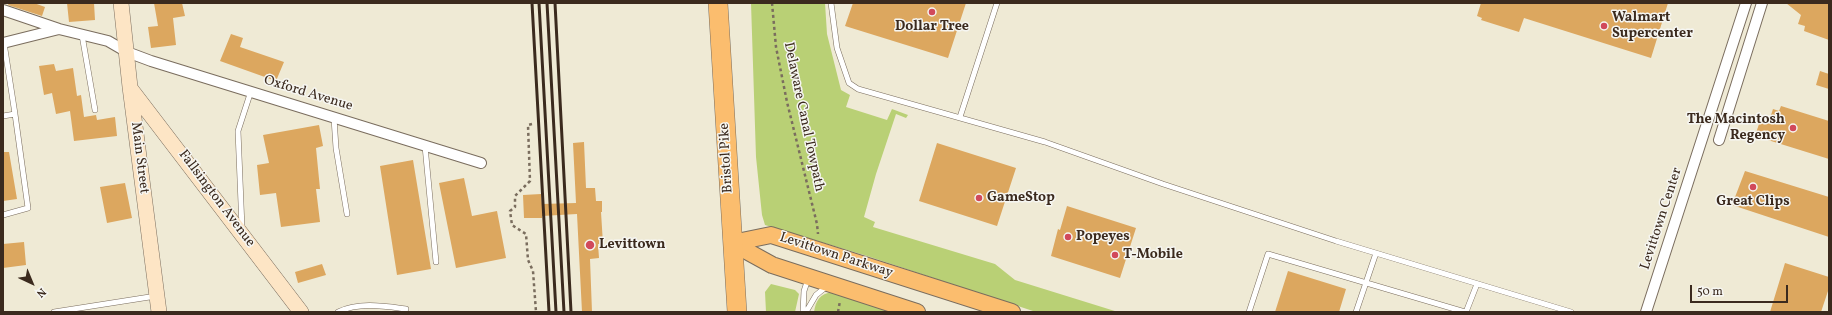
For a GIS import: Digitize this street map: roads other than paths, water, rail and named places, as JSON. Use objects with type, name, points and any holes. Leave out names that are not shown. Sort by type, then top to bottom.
[{"type":"highway","name":"Bristol Pike","points":[[718,3],[737,312]]},
{"type":"main road","name":"Main Street","points":[[121,3],[130,88],[159,312]]},
{"type":"main road","name":"Fallsington Avenue","points":[[130,88],[301,312]]},
{"type":"main road","name":"Levittown Parkway","points":[[732,243],[771,235],[1012,312]]},
{"type":"main road","name":"Levittown Parkway","points":[[732,243],[772,265],[808,278],[917,312]]},
{"type":"street","name":"Levittown Center","points":[[1646,312],[1746,3]]},
{"type":"street","points":[[1719,140],[1762,3]]},
{"type":"street","name":"Oxford Avenue","points":[[3,10],[59,29],[112,42],[127,52],[151,60],[481,163]]},
{"type":"street","points":[[3,43],[59,29]]},
{"type":"lane","points":[[831,3],[837,48],[849,83],[858,89],[960,116],[1060,147],[1163,184],[1376,253],[1570,312]]},
{"type":"lane","points":[[960,116],[997,3]]},
{"type":"lane","points":[[82,35],[95,110]]},
{"type":"lane","points":[[3,43],[15,114],[28,208],[3,215]]},
{"type":"lane","points":[[243,235],[238,131],[251,91]]},
{"type":"lane","points":[[3,116],[15,114]]},
{"type":"lane","points":[[334,117],[336,148],[346,214]]},
{"type":"lane","points":[[425,145],[436,262]]},
{"type":"lane","points":[[1356,312],[1376,253]]},
{"type":"lane","points":[[1249,312],[1268,254],[1466,312],[1477,284]]},
{"type":"lane","points":[[805,312],[804,291],[808,278]]},
{"type":"lane","points":[[805,312],[816,295],[829,284]]},
{"type":"lane","points":[[54,312],[157,296]]},
{"type":"lane","points":[[338,312],[351,307],[364,306],[406,308]]},
{"type":"railway","points":[[532,3],[549,312]]},
{"type":"railway","points":[[539,3],[556,312]]},
{"type":"railway","points":[[547,3],[564,312]]},
{"type":"railway","points":[[555,3],[571,312]]},
{"type":"place","name":"Dollar Tree","points":[[932,12]]},
{"type":"place","name":"Walmart Supercenter","points":[[1604,26]]},
{"type":"place","name":"The Macintosh Regency","points":[[1793,128]]},
{"type":"place","name":"Great Clips","points":[[1753,187]]},
{"type":"place","name":"GameStop","points":[[979,198]]},
{"type":"place","name":"Popeyes","points":[[1068,237]]},
{"type":"place","name":"Levittown","points":[[590,245]]},
{"type":"place","name":"T-Mobile","points":[[1115,255]]}]
